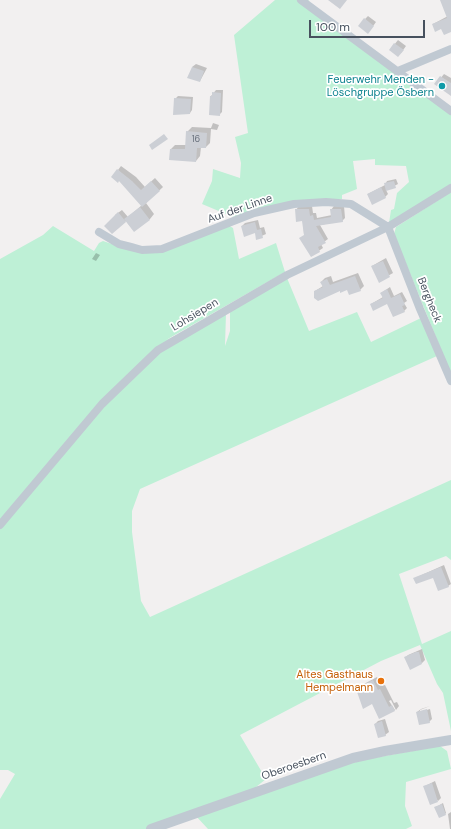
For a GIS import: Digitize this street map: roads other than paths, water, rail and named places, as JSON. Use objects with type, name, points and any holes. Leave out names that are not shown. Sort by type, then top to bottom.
[{"type":"street","points":[[301,0],[451,110]]},
{"type":"street","points":[[398,71],[451,49]]},
{"type":"street","name":"Lohsiepen","points":[[0,525],[102,404],[158,350],[287,275],[388,227],[451,188]]},
{"type":"street","name":"Auf der Linne","points":[[99,232],[119,244],[142,250],[162,249],[254,213],[294,204],[326,202],[351,204],[388,227]]},
{"type":"street","name":"Bergheck","points":[[388,227],[420,309],[451,381]]},
{"type":"street","name":"Oberoesbern","points":[[151,829],[353,758],[385,751],[450,743]]},
{"type":"place","name":"Feuerwehr Menden - Löschgruppe Ösbern","points":[[442,86]]},
{"type":"place","name":"Altes Gasthaus Hempelmann","points":[[381,681]]}]
